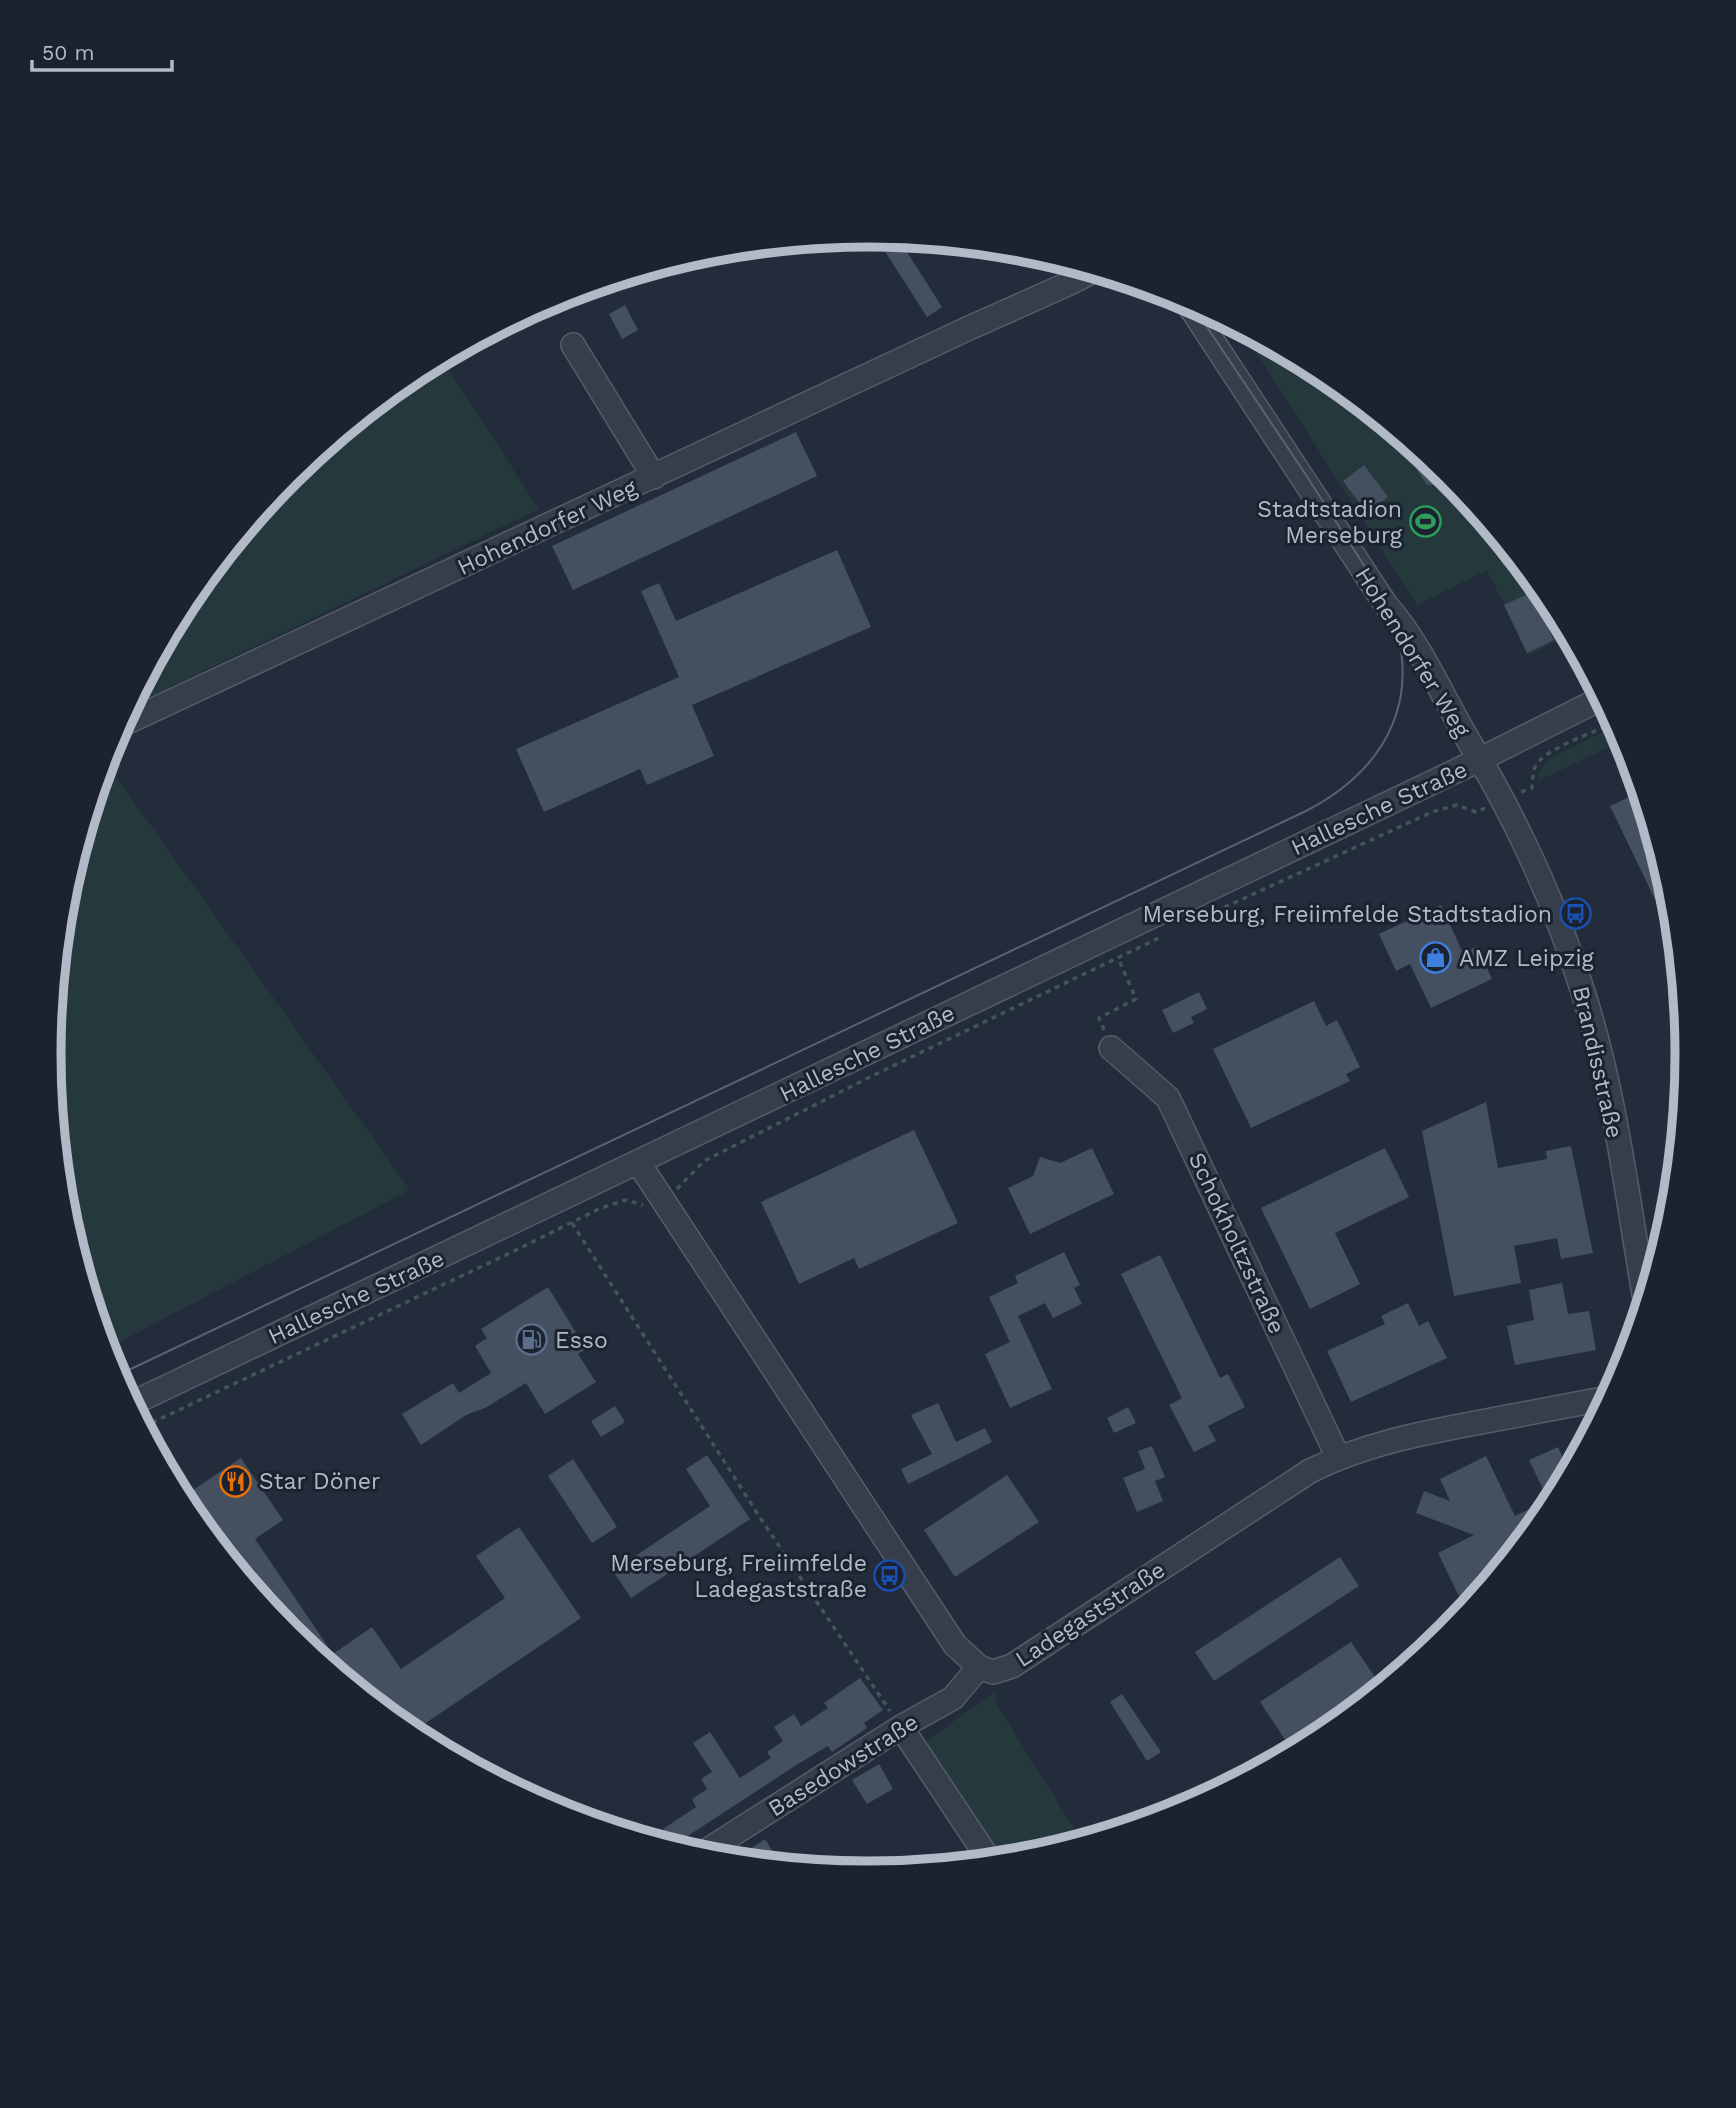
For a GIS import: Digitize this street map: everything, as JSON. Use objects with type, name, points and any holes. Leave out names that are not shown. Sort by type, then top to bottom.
[{"type":"street","name":"Hohendorfer Weg","points":[[134,719],[654,477],[965,326],[1083,277]]},
{"type":"street","name":"Hohendorfer Weg","points":[[1197,318],[1413,642],[1479,760]]},
{"type":"street","points":[[573,345],[654,477]]},
{"type":"street","name":"Hallesche Straße","points":[[139,1400],[1479,760],[1594,702]]},
{"type":"street","name":"Brandisstraße","points":[[1479,760],[1535,867],[1558,921],[1583,992],[1610,1096],[1642,1281]]},
{"type":"street","name":"Schokholtzstraße","points":[[1111,1048],[1168,1098],[1338,1457]]},
{"type":"street","points":[[638,1162],[955,1645],[979,1667]]},
{"type":"street","name":"Ladegaststraße","points":[[979,1667],[993,1672],[1012,1666],[1310,1471],[1338,1457],[1376,1444],[1443,1429],[1597,1400]]},
{"type":"street","name":"Basedowstraße","points":[[719,1846],[901,1727],[953,1698],[979,1667]]},
{"type":"street","points":[[901,1727],[984,1852]]},
{"type":"path","points":[[1188,924],[1432,812],[1457,805],[1476,812],[1532,788],[1533,772],[1540,760],[1605,727]]},
{"type":"path","points":[[151,1423],[601,1208],[626,1200],[647,1206],[679,1187],[704,1161],[874,1075],[1165,935]]},
{"type":"path","points":[[1111,1048],[1099,1018],[1136,999],[1118,958]]},
{"type":"path","points":[[572,1223],[759,1516],[901,1727]]},
{"type":"green space","name":"Stadtstadion Merseburg","points":[[1251,344],[1316,383],[1400,447],[1475,522],[1508,563],[1560,639],[1529,655],[1487,570],[1417,605]]},
{"type":"green space","points":[[447,367],[539,509],[142,700],[197,606],[261,522],[336,447],[377,414]]},
{"type":"green space","points":[[1607,731],[1613,745],[1538,781],[1538,773],[1551,757]]},
{"type":"green space","points":[[113,772],[410,1190],[116,1344],[89,1263],[77,1211],[68,1159],[61,1054],[68,949],[77,897],[89,845]]},
{"type":"green space","points":[[997,1691],[995,1702],[1077,1833],[995,1850],[927,1748],[927,1740]]},
{"type":"building","points":[[882,248],[905,248],[942,307],[927,317]]},
{"type":"building","points":[[625,305],[638,330],[622,339],[609,314]]},
{"type":"building","points":[[796,432],[817,476],[573,590],[552,546]]},
{"type":"building","points":[[1405,452],[1439,485],[1427,485]]},
{"type":"building","points":[[1364,465],[1388,497],[1367,513],[1343,481]]},
{"type":"building","points":[[837,550],[871,627],[692,705],[714,756],[647,785],[640,769],[544,812],[516,749],[679,677],[641,591],[659,583],[676,621]]},
{"type":"building","points":[[1530,593],[1553,628],[1549,630],[1554,640],[1527,653],[1504,605]]},
{"type":"building","points":[[1632,796],[1647,845],[1662,914],[1610,806]]},
{"type":"building","name":"AMZ Leipzig","points":[[1441,905],[1463,953],[1477,946],[1492,979],[1431,1008],[1410,964],[1396,971],[1379,934]]},
{"type":"building","points":[[1199,992],[1207,1009],[1191,1017],[1194,1023],[1173,1033],[1162,1010]]},
{"type":"building","points":[[1314,1001],[1326,1026],[1337,1020],[1360,1067],[1346,1074],[1350,1081],[1251,1128],[1213,1049]]},
{"type":"building","points":[[1486,1102],[1498,1168],[1547,1159],[1546,1151],[1571,1146],[1593,1253],[1561,1259],[1557,1238],[1514,1246],[1521,1283],[1454,1296],[1422,1131]]},
{"type":"building","points":[[914,1130],[958,1223],[859,1269],[854,1258],[799,1284],[761,1202]]},
{"type":"building","points":[[1092,1148],[1114,1194],[1030,1234],[1008,1188],[1033,1176],[1040,1157],[1060,1163]]},
{"type":"building","points":[[1385,1148],[1409,1197],[1335,1233],[1360,1284],[1310,1309],[1261,1208]]},
{"type":"building","points":[[1064,1252],[1080,1285],[1074,1288],[1082,1304],[1053,1318],[1045,1303],[1018,1316],[1052,1389],[1010,1408],[985,1354],[1010,1342],[989,1297],[1018,1283],[1015,1276]]},
{"type":"building","points":[[1160,1255],[1220,1378],[1228,1374],[1245,1407],[1208,1426],[1216,1441],[1194,1452],[1169,1405],[1182,1398],[1121,1274]]},
{"type":"building","points":[[1562,1283],[1568,1314],[1589,1311],[1596,1350],[1515,1365],[1507,1326],[1534,1320],[1529,1290]]},
{"type":"building","points":[[548,1287],[586,1349],[578,1354],[596,1382],[545,1414],[526,1383],[485,1408],[466,1415],[421,1445],[402,1414],[453,1383],[459,1393],[491,1373],[475,1346],[487,1338],[481,1329]]},
{"type":"building","points":[[1408,1303],[1419,1326],[1428,1321],[1447,1358],[1351,1402],[1327,1351],[1385,1324],[1381,1316]]},
{"type":"building","points":[[938,1403],[956,1442],[985,1428],[992,1442],[908,1484],[901,1469],[932,1454],[911,1415]]},
{"type":"building","points":[[615,1406],[625,1422],[601,1437],[591,1421]]},
{"type":"building","points":[[1128,1407],[1136,1423],[1114,1433],[1107,1418]]},
{"type":"building","points":[[1152,1446],[1165,1477],[1155,1481],[1163,1501],[1137,1512],[1123,1478],[1145,1469],[1138,1451]]},
{"type":"building","points":[[1558,1447],[1564,1461],[1545,1493],[1529,1460]]},
{"type":"building","points":[[707,1455],[750,1519],[631,1598],[613,1571],[710,1506],[686,1469]]},
{"type":"building","points":[[1486,1456],[1515,1516],[1536,1506],[1508,1545],[1461,1600],[1438,1553],[1474,1535],[1416,1513],[1424,1491],[1450,1501],[1440,1479]]},
{"type":"building","points":[[241,1458],[283,1520],[255,1539],[333,1654],[372,1627],[401,1669],[505,1598],[476,1556],[519,1527],[581,1618],[421,1726],[336,1661],[298,1624],[261,1586],[191,1492]]},
{"type":"building","points":[[573,1459],[617,1527],[592,1543],[548,1476]]},
{"type":"building","points":[[1007,1475],[1039,1522],[955,1577],[924,1530]]},
{"type":"building","points":[[1340,1557],[1359,1586],[1214,1681],[1195,1652]]},
{"type":"building","points":[[1351,1642],[1377,1680],[1286,1741],[1260,1702]]},
{"type":"building","points":[[860,1678],[883,1710],[864,1723],[867,1728],[832,1752],[828,1746],[684,1839],[667,1835],[663,1829],[696,1807],[692,1799],[707,1789],[701,1779],[712,1772],[693,1743],[710,1732],[740,1778],[771,1758],[767,1752],[783,1741],[774,1727],[794,1714],[801,1726],[828,1708],[824,1703]]},
{"type":"building","points":[[1122,1694],[1161,1752],[1147,1761],[1110,1702]]},
{"type":"building","points":[[879,1764],[893,1789],[867,1804],[852,1780]]},
{"type":"building","points":[[765,1839],[775,1855],[763,1854],[747,1851]]},
{"type":"tram line","points":[[127,1371],[1308,810],[1360,772],[1379,750],[1392,725],[1400,698],[1402,669],[1399,638],[1388,606],[1306,475],[1202,320]]},
{"type":"place","name":"Stadtstadion Merseburg","points":[[1425,522]]},
{"type":"place","name":"Merseburg, Freiimfelde Stadtstadion","points":[[1575,914]]},
{"type":"place","name":"AMZ Leipzig","points":[[1436,958]]},
{"type":"place","name":"Esso","points":[[532,1340]]},
{"type":"place","name":"Star Döner","points":[[236,1481]]},
{"type":"place","name":"Merseburg, Freiimfelde Ladegaststraße","points":[[890,1576]]}]
